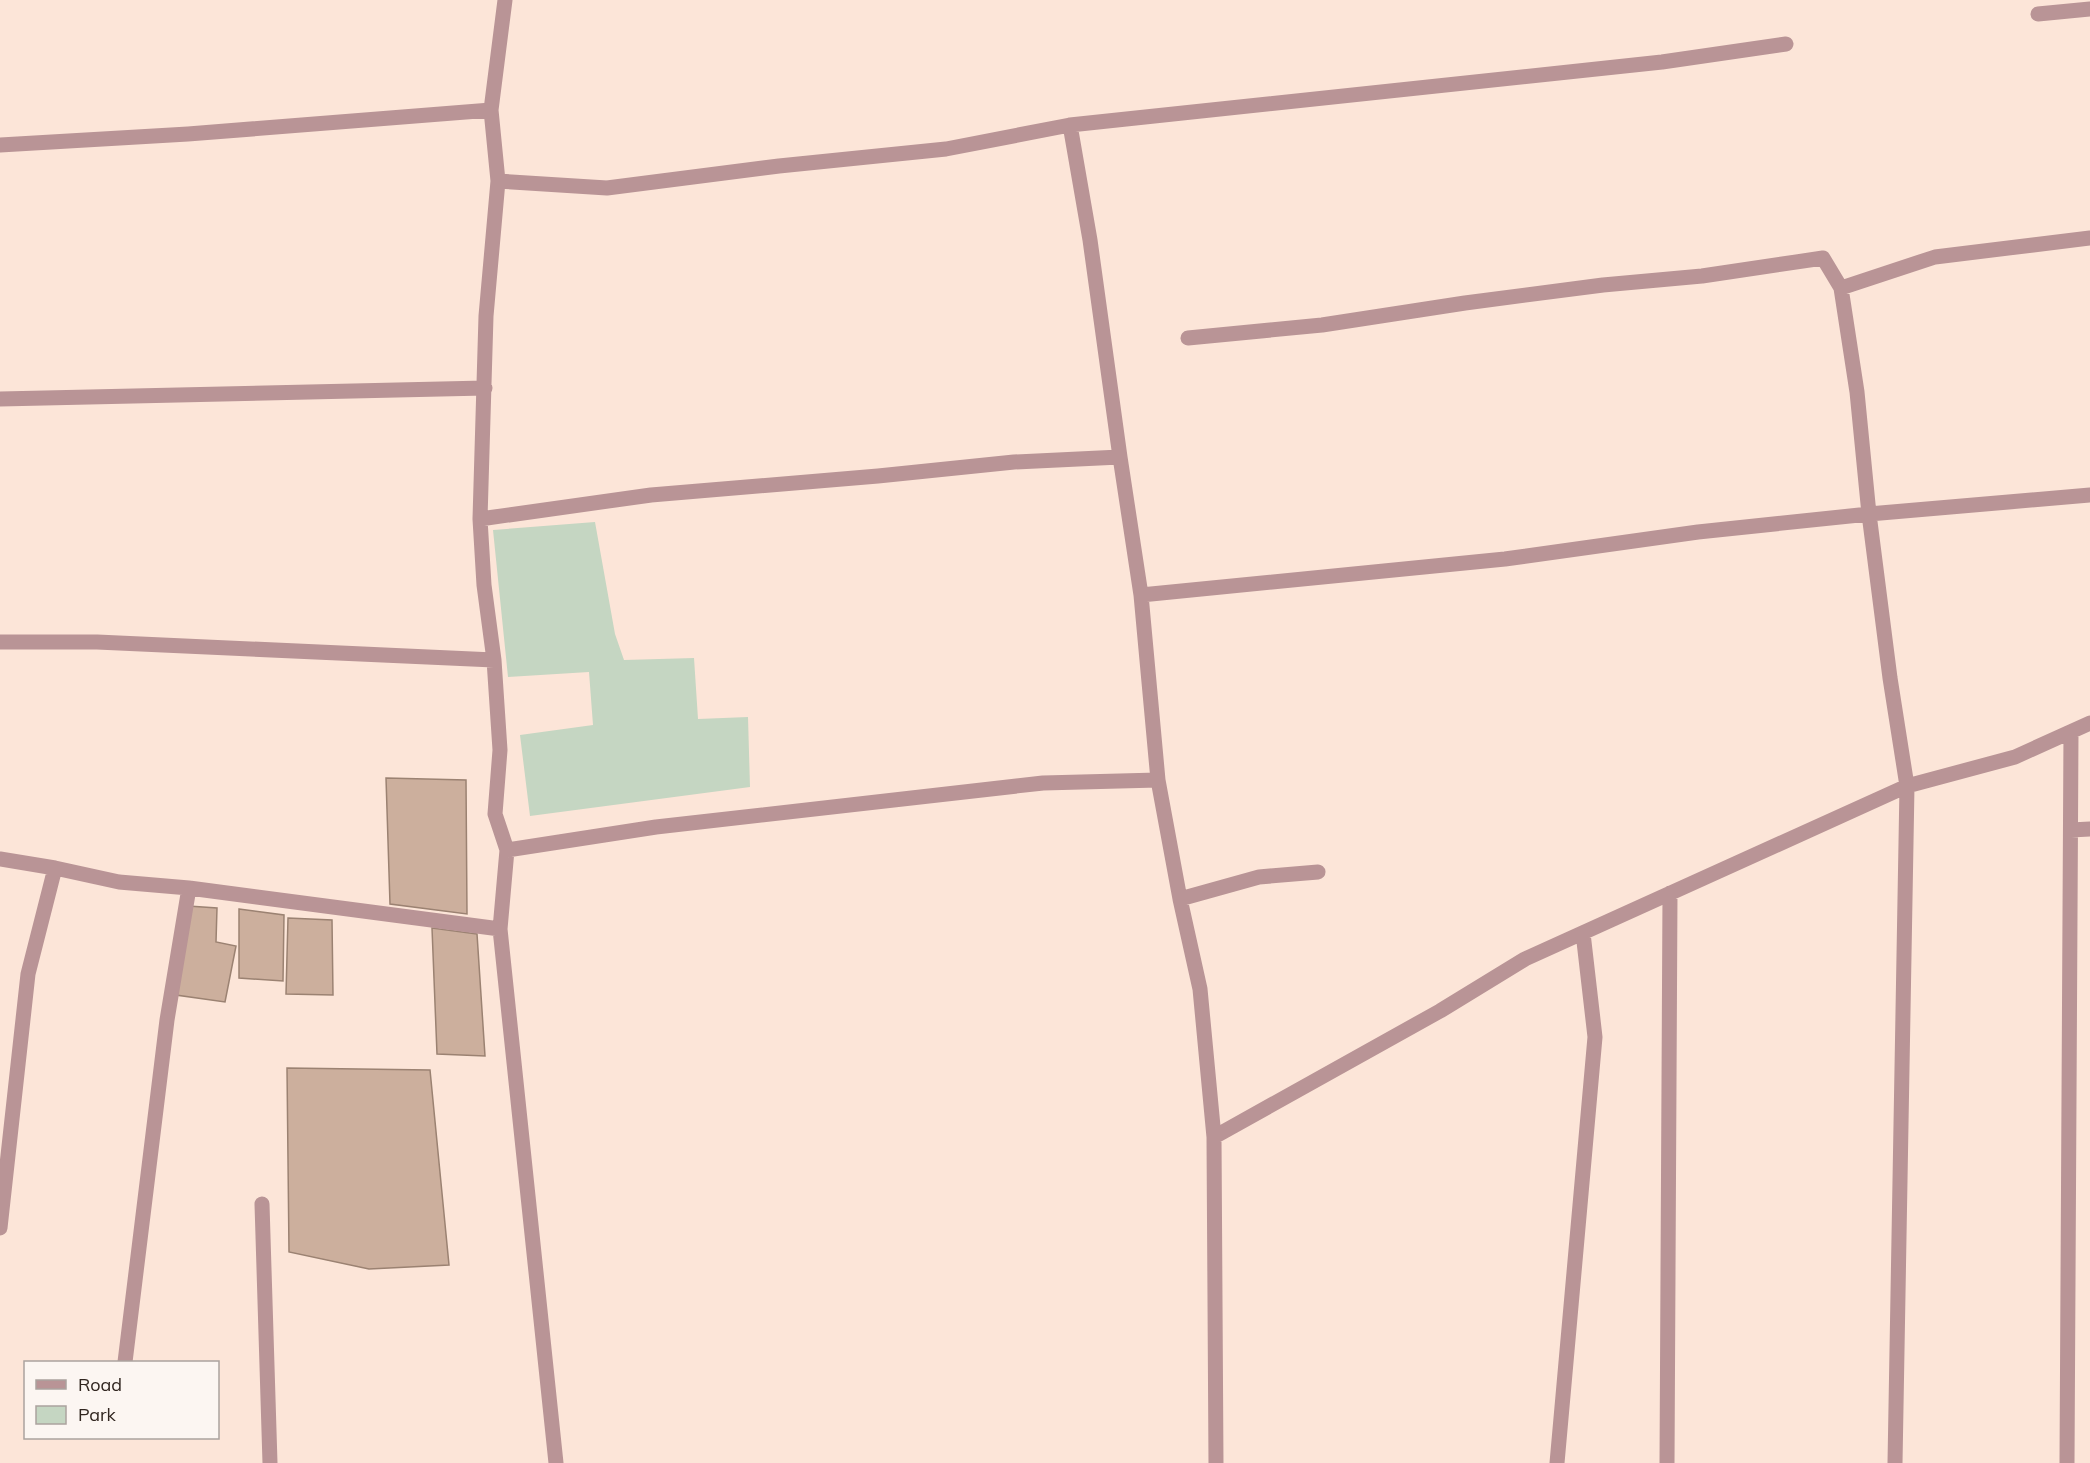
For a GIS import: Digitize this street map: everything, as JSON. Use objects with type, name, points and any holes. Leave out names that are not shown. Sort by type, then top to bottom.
[{"type":"street","points":[[505,0],[491,110],[498,181],[486,316],[480,519],[500,750],[495,814],[507,850],[500,929],[556,1463]]},
{"type":"street","points":[[2037,14],[2090,9]]},
{"type":"street","points":[[498,181],[607,188],[779,166],[946,149],[1070,125],[1662,62],[1786,44]]},
{"type":"street","points":[[0,145],[188,134],[491,110]]},
{"type":"street","points":[[1070,125],[1090,240],[1141,595],[1158,780],[1180,900],[1200,989],[1214,1137],[1216,1463]]},
{"type":"street","points":[[1841,288],[1935,257],[2090,238]]},
{"type":"street","points":[[1188,338],[1322,325],[1465,303],[1603,285],[1702,276],[1824,258],[1841,288],[1857,392],[1869,513],[1890,678],[1907,786],[1895,1463]]},
{"type":"street","points":[[0,399],[485,388]]},
{"type":"street","points":[[480,519],[651,495],[1014,462],[1120,457]]},
{"type":"street","points":[[1141,595],[1505,559],[1698,532],[1869,513],[2090,495]]},
{"type":"street","points":[[0,642],[97,642],[494,660]]},
{"type":"street","points":[[1214,1137],[1440,1011],[1525,959],[1907,786],[2015,757],[2090,723]]},
{"type":"street","points":[[2067,1463],[2071,732]]},
{"type":"street","points":[[507,850],[656,827],[1043,783],[1158,780]]},
{"type":"street","points":[[2071,830],[2090,829]]},
{"type":"street","points":[[0,859],[119,882],[189,888],[500,929]]},
{"type":"street","points":[[0,1228],[28,974],[55,868]]},
{"type":"street","points":[[1180,900],[1259,877],[1318,872]]},
{"type":"street","points":[[125,1361],[167,1020],[189,888]]},
{"type":"street","points":[[1668,1463],[1670,893]]},
{"type":"street","points":[[1557,1463],[1595,1037],[1583,933]]},
{"type":"street","points":[[262,1204],[270,1463]]},
{"type":"green space","points":[[595,522],[615,634],[624,660],[694,658],[698,719],[748,717],[750,787],[530,816],[520,735],[593,725],[589,672],[508,677],[493,530]]},
{"type":"building","points":[[386,778],[466,780],[467,914],[390,904]]},
{"type":"building","points":[[188,906],[217,908],[216,942],[236,946],[225,1002],[176,995]]},
{"type":"building","points":[[239,909],[284,915],[283,981],[239,978]]},
{"type":"building","points":[[288,918],[332,920],[333,995],[286,994]]},
{"type":"building","points":[[432,928],[477,934],[485,1056],[437,1054]]},
{"type":"building","points":[[287,1068],[430,1070],[449,1265],[369,1269],[289,1252]]}]
